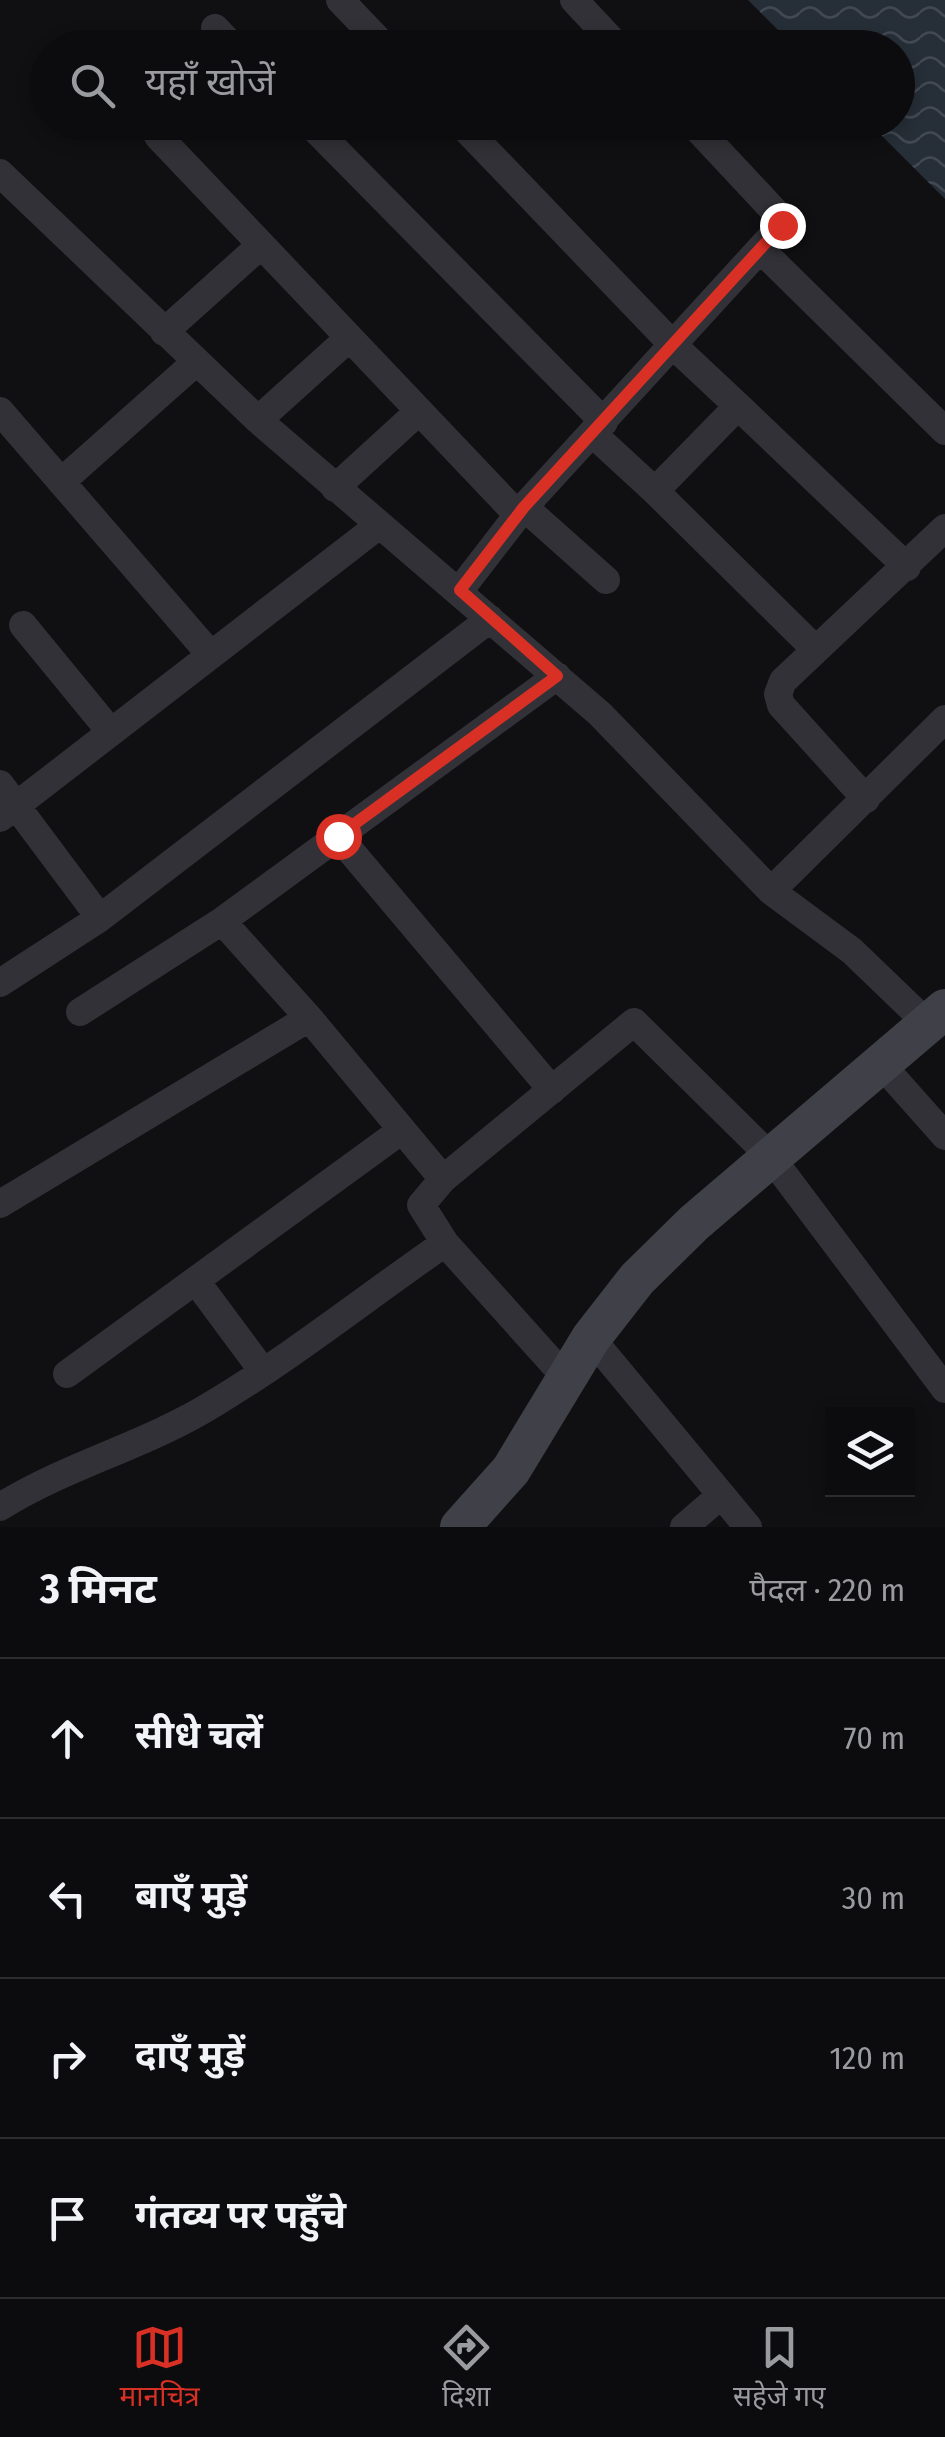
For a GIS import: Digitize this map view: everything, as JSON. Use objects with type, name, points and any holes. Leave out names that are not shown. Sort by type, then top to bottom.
[{"type":"street","points":[[340,0],[369,30]]},
{"type":"street","points":[[574,0],[602,30]]},
{"type":"street","points":[[162,140],[417,413],[521,511],[606,580]]},
{"type":"street","points":[[325,140],[655,491],[815,649]]},
{"type":"street","points":[[475,140],[674,346],[907,567]]},
{"type":"street","points":[[460,590],[521,511],[761,250],[782,220],[707,140]]},
{"type":"street","points":[[0,173],[258,420],[600,714],[772,891],[937,1017],[770,1156],[651,1265],[591,1338],[511,1470],[460,1527]]},
{"type":"street","points":[[164,332],[261,244]]},
{"type":"street","points":[[761,250],[945,431]]},
{"type":"street","points":[[258,420],[349,338]]},
{"type":"street","points":[[61,482],[196,362]]},
{"type":"street","points":[[655,491],[738,406]]},
{"type":"street","points":[[335,488],[417,413]]},
{"type":"street","points":[[5,425],[61,482],[210,654]]},
{"type":"street","points":[[100,918],[6,802],[110,731],[378,526]]},
{"type":"street","points":[[866,799],[780,705],[778,694],[783,681],[815,649],[945,528]]},
{"type":"street","points":[[0,983],[100,918],[490,619]]},
{"type":"street","points":[[23,625],[110,731]]},
{"type":"street","points":[[80,1012],[222,920],[557,676]]},
{"type":"street","points":[[772,891],[945,719]]},
{"type":"street","points":[[338,836],[552,1090]]},
{"type":"street","points":[[222,920],[310,1018],[443,1179]]},
{"type":"street","points":[[0,1204],[310,1018]]},
{"type":"street","points":[[568,1380],[445,1243],[421,1205],[443,1179],[634,1022],[770,1156],[941,1376]]},
{"type":"street","points":[[881,1064],[945,1136]]},
{"type":"street","points":[[67,1374],[402,1130]]},
{"type":"street","points":[[0,1508],[65,1473],[144,1442],[213,1404],[445,1243]]},
{"type":"street","points":[[196,1280],[262,1370]]},
{"type":"street","points":[[591,1338],[748,1527]]},
{"type":"street","points":[[684,1527],[720,1496]]},
{"type":"water","points":[[748,0],[945,0],[945,199],[886,140],[915,140],[915,30],[778,30]]},
{"type":"route","points":[[338,836],[557,676],[460,590],[524,507],[782,225]]}]
